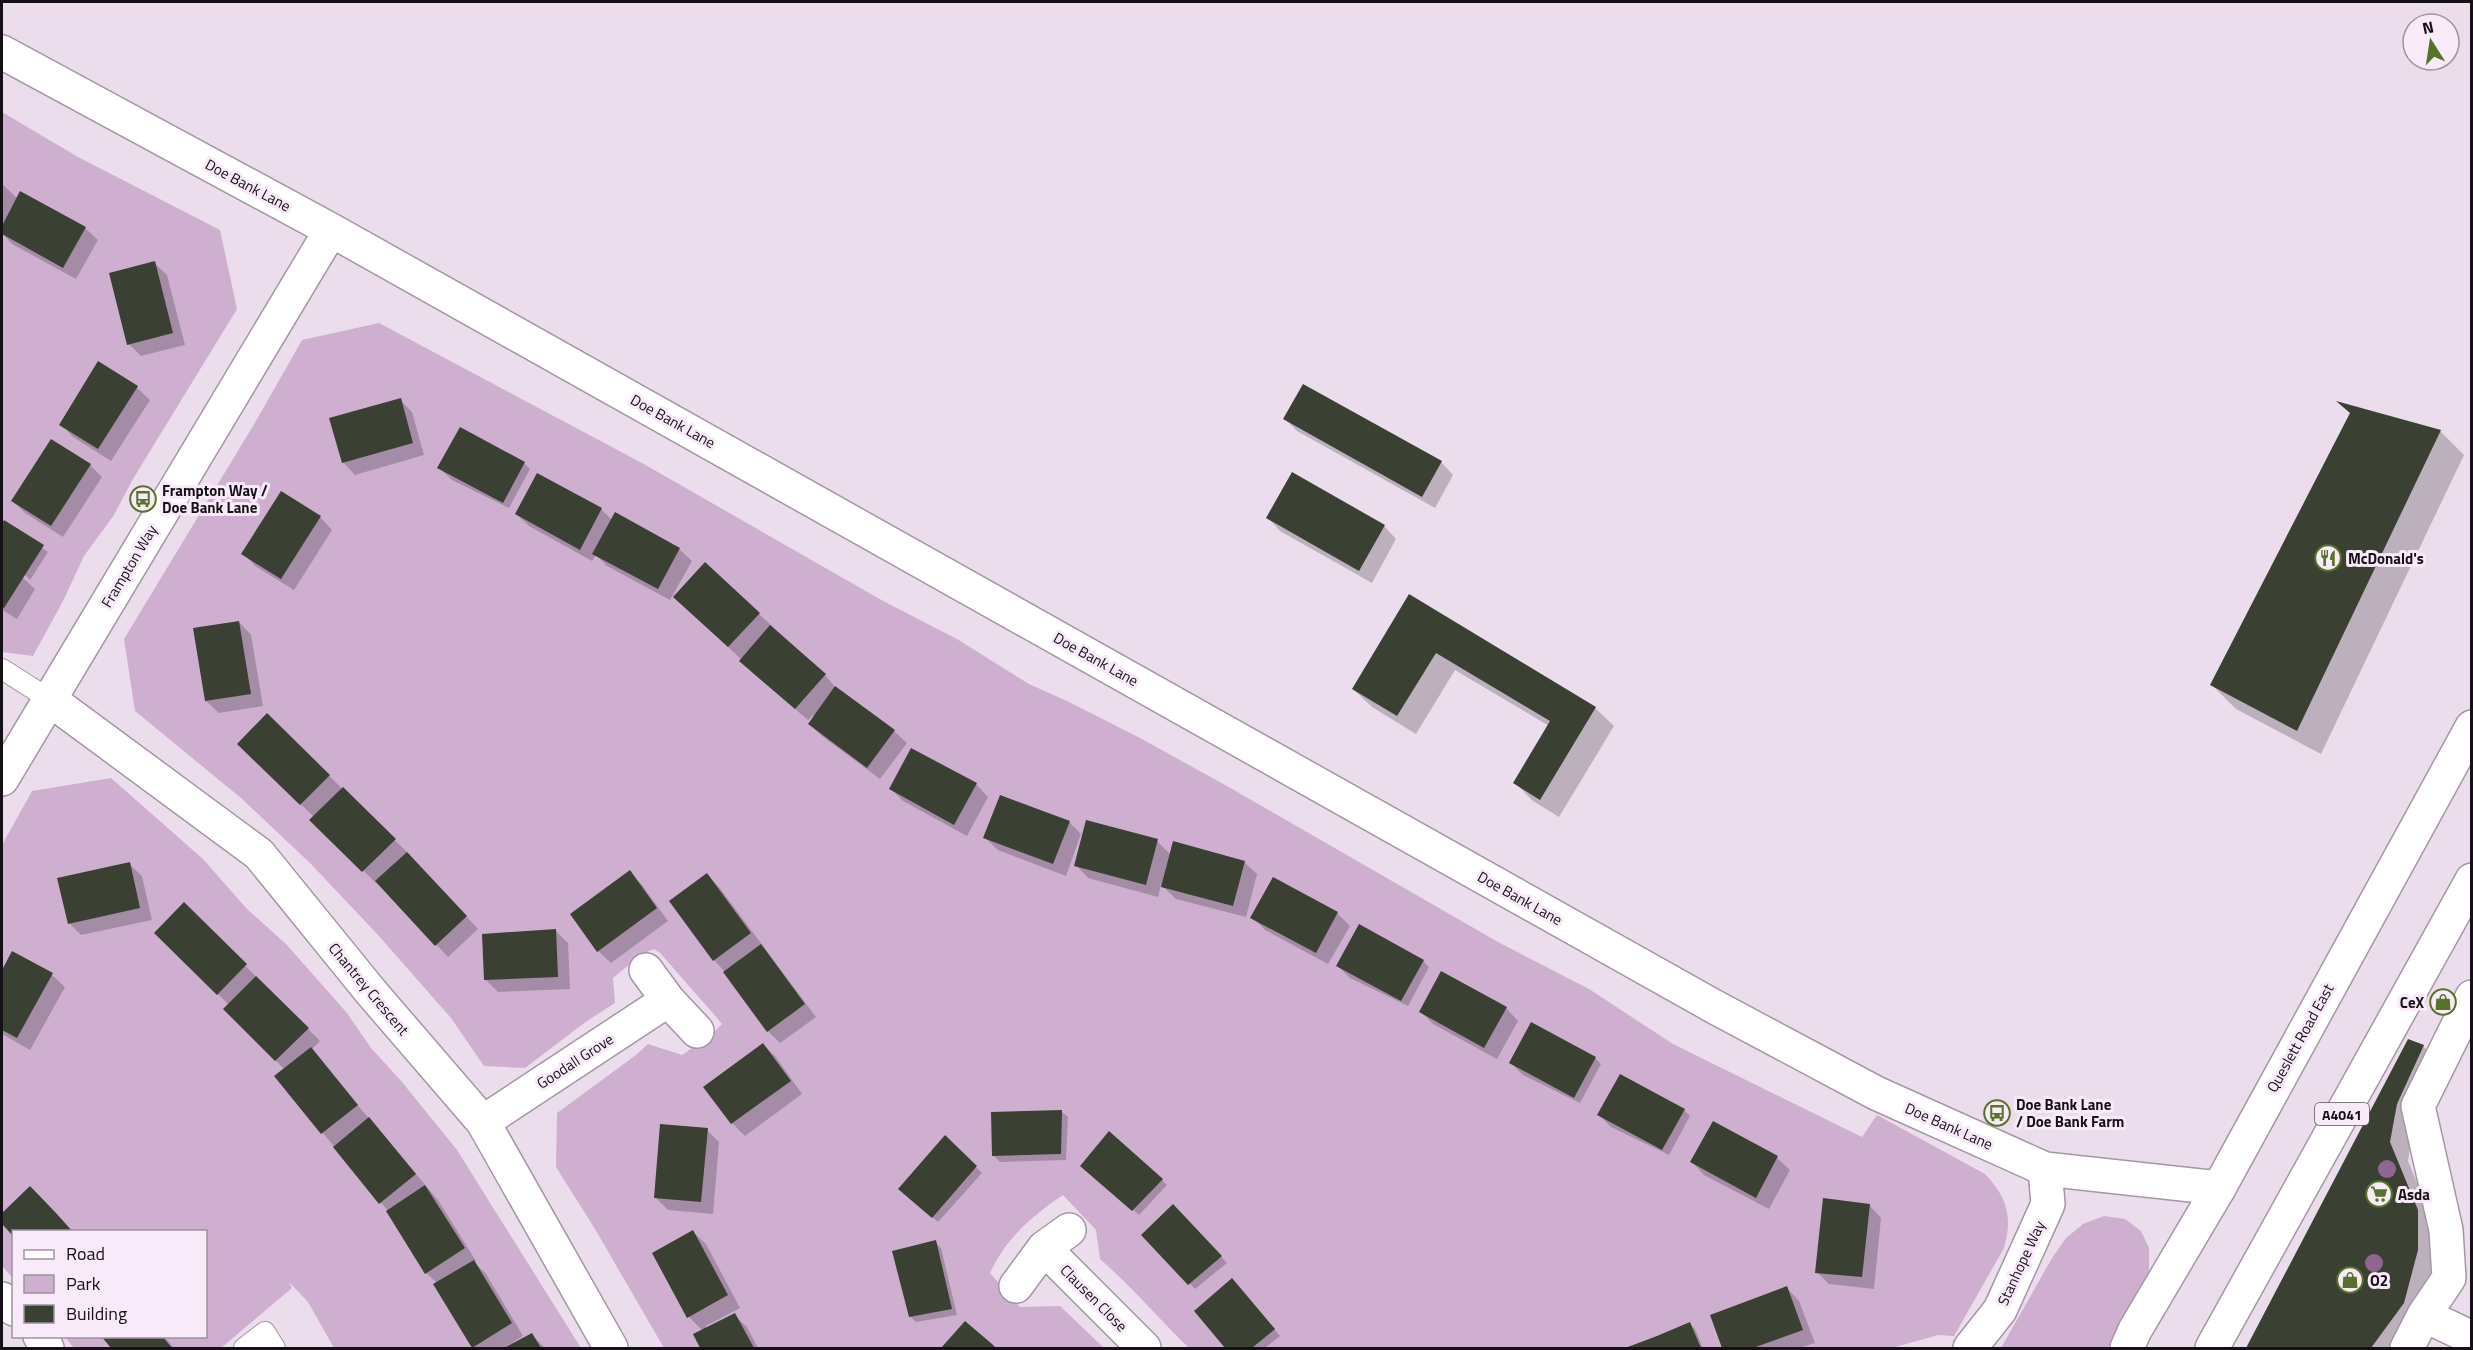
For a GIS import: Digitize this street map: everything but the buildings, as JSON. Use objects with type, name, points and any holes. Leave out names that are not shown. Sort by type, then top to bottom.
[{"type":"main road","name":"Doe Bank Lane","points":[[2,52],[331,230],[1713,1006],[1876,1093],[2045,1169],[2219,1188]]},
{"type":"main road","name":"Frampton Way","points":[[2,779],[331,230]]},
{"type":"main road","name":"Chantrey Crescent","points":[[49,699],[259,854],[371,992],[483,1122],[611,1348]]},
{"type":"main road","name":"Queslett Road East","points":[[2127,1348],[2135,1330],[2219,1188],[2472,727]]},
{"type":"main road","name":"A4041","points":[[2212,1348],[2472,880]]},
{"type":"main road","points":[[646,970],[668,1000],[697,1031]]},
{"type":"main road","points":[[2407,1348],[2424,1315],[2449,1278],[2446,1230],[2425,1148],[2418,1106],[2472,997]]},
{"type":"main road","name":"Goodall Grove","points":[[483,1122],[668,1000]]},
{"type":"main road","name":"Stanhope Way","points":[[1970,1348],[2000,1310],[2048,1204],[2045,1169]]},
{"type":"main road","name":"Clausen Close","points":[[1016,1286],[1056,1239],[1144,1348]]},
{"type":"main road","points":[[2424,1315],[2472,1338]]},
{"type":"lane","points":[[2,669],[49,699]]},
{"type":"lane","points":[[244,1348],[265,1332],[275,1348]]},
{"type":"green space","points":[[2,112],[78,157],[220,230],[237,309],[133,479],[114,515],[84,556],[33,656],[2,652]]},
{"type":"green space","points":[[379,323],[642,463],[885,602],[957,639],[1029,684],[1140,738],[1227,786],[1498,942],[1589,989],[1673,1044],[1862,1137],[1877,1115],[1985,1174],[2003,1199],[2008,1217],[2007,1237],[2004,1248],[1954,1336],[1938,1335],[1892,1348],[1189,1348],[1100,1259],[1096,1230],[1063,1195],[1041,1211],[1012,1238],[996,1260],[990,1273],[1020,1307],[1060,1306],[1104,1348],[664,1348],[556,1167],[557,1113],[648,1044],[682,1055],[711,1035],[722,1024],[718,1019],[654,949],[642,954],[613,978],[615,1003],[587,1021],[525,1068],[484,1066],[451,1018],[378,935],[311,864],[241,798],[135,711],[124,639],[256,421],[302,340]]},
{"type":"green space","points":[[111,778],[203,859],[247,909],[286,944],[347,1013],[371,1048],[457,1150],[581,1348],[334,1348],[308,1302],[289,1282],[292,1288],[221,1348],[74,1348],[66,1338],[207,1338],[207,1230],[12,1230],[12,1277],[2,1266],[2,845],[32,791]]},
{"type":"green space","points":[[2104,1216],[2125,1219],[2141,1231],[2149,1248],[2149,1271],[2108,1348],[2001,1348],[2052,1258],[2066,1238],[2083,1224]]},
{"type":"place","name":"Frampton Way / Doe Bank Lane","points":[[143,499]]},
{"type":"place","name":"McDonald's","points":[[2328,558]]},
{"type":"place","name":"CeX","points":[[2443,1002]]},
{"type":"place","name":"Doe Bank Lane / Doe Bank Farm","points":[[1997,1113]]},
{"type":"place","name":"Asda","points":[[2379,1194]]},
{"type":"place","name":"O2","points":[[2350,1280]]}]
